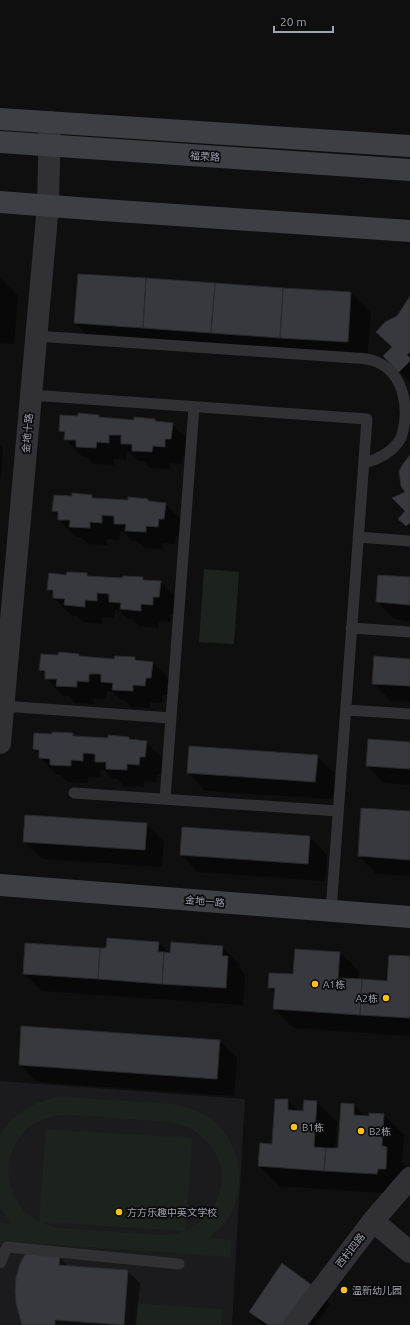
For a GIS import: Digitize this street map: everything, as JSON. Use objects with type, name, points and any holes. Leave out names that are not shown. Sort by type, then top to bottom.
[{"type":"main road","points":[[0,119],[410,146]]},
{"type":"main road","name":"福荣路","points":[[0,142],[410,170]]},
{"type":"main road","points":[[0,202],[410,230]]},
{"type":"main road","name":"金地一路","points":[[0,885],[410,917]]},
{"type":"street","name":"金地十路","points":[[0,744],[48,206],[50,122]]},
{"type":"street","name":"西村四路","points":[[294,1325],[373,1221],[410,1178]]},
{"type":"street","points":[[373,1221],[410,1252]]},
{"type":"lane","points":[[36,336],[348,357],[377,362],[387,367],[395,374],[401,383],[407,399],[408,416],[406,428],[394,447],[380,457],[364,463]]},
{"type":"lane","points":[[30,395],[367,419],[331,911]]},
{"type":"lane","points":[[165,799],[194,407]]},
{"type":"lane","points":[[358,537],[410,541]]},
{"type":"lane","points":[[352,628],[410,632]]},
{"type":"lane","points":[[3,706],[171,718]]},
{"type":"lane","points":[[346,710],[410,714]]},
{"type":"lane","points":[[74,793],[338,811]]},
{"type":"lane","points":[[0,1263],[7,1247],[179,1264]]},
{"type":"shaded area","points":[[204,569],[239,572],[234,644],[199,642]]},
{"type":"shaded area","name":"方方乐趣中英文学校","points":[[0,1081],[245,1099],[232,1325],[0,1325]]},
{"type":"shaded area","points":[[56,1097],[70,1097],[172,1104],[194,1110],[214,1121],[224,1132],[231,1144],[239,1172],[239,1187],[236,1201],[230,1215],[218,1230],[209,1238],[232,1240],[230,1257],[0,1241],[0,1223],[12,1224],[0,1208],[0,1135],[17,1115],[31,1106]],"holes":[[[58,1115],[169,1122],[190,1128],[205,1139],[216,1154],[221,1170],[221,1187],[215,1204],[204,1219],[186,1231],[192,1138],[46,1129],[39,1221],[34,1219],[24,1210],[11,1189],[9,1178],[10,1157],[20,1137],[30,1126]],[[41,1222],[184,1231],[174,1234],[161,1235],[61,1228],[50,1226]]]},
{"type":"shaded area","points":[[135,1303],[222,1309],[221,1325],[134,1325]]},
{"type":"building","points":[[78,274],[146,278],[143,328],[74,323]]},
{"type":"building","points":[[146,278],[215,283],[211,333],[143,328]]},
{"type":"building","points":[[215,283],[283,288],[280,338],[211,333]]},
{"type":"building","points":[[283,288],[351,292],[348,342],[280,338]]},
{"type":"building","points":[[410,296],[410,352],[407,355],[410,358],[410,361],[399,372],[383,356],[392,347],[376,332],[385,322],[397,316]]},
{"type":"building","points":[[78,413],[99,415],[99,417],[134,420],[134,417],[155,419],[155,421],[173,423],[171,439],[165,439],[165,447],[153,446],[152,452],[132,451],[132,444],[121,444],[121,435],[109,435],[109,443],[97,442],[96,448],[76,447],[76,440],[64,440],[65,432],[59,431],[60,415],[78,416]]},
{"type":"building","points":[[410,455],[410,523],[406,526],[398,519],[405,511],[392,498],[405,492],[401,486],[399,472],[402,465]]},
{"type":"building","points":[[72,493],[92,495],[92,498],[128,500],[128,497],[166,503],[164,519],[159,519],[158,527],[146,526],[146,532],[125,531],[126,524],[114,524],[114,516],[102,515],[102,523],[90,522],[90,528],[69,527],[70,520],[58,520],[58,512],[52,511],[54,495],[72,496]]},
{"type":"building","points":[[67,572],[87,573],[87,576],[122,578],[123,576],[143,577],[143,580],[161,581],[159,597],[153,597],[153,605],[141,604],[141,611],[120,609],[121,603],[109,602],[109,594],[97,593],[97,601],[85,600],[85,607],[64,605],[65,599],[53,598],[53,590],[47,590],[49,573],[66,575]]},
{"type":"building","points":[[378,575],[410,577],[410,605],[376,602]]},
{"type":"building","points":[[59,652],[79,654],[79,656],[114,659],[115,656],[135,657],[135,660],[153,662],[151,678],[146,678],[145,686],[133,685],[133,691],[112,690],[113,683],[101,682],[101,674],[89,674],[89,682],[77,681],[77,687],[56,686],[57,679],[45,679],[45,671],[39,670],[41,654],[58,655]]},
{"type":"building","points":[[374,656],[410,659],[410,686],[372,684]]},
{"type":"building","points":[[52,732],[73,733],[73,736],[108,738],[108,735],[129,737],[129,739],[147,741],[145,757],[140,757],[139,765],[127,764],[127,770],[106,769],[106,762],[95,762],[95,754],[83,753],[83,761],[71,760],[71,766],[50,765],[50,759],[39,758],[39,750],[33,749],[34,733],[52,734]]},
{"type":"building","points":[[368,739],[410,742],[410,769],[366,766]]},
{"type":"building","points":[[189,746],[318,755],[315,782],[187,773]]},
{"type":"building","points":[[361,808],[410,811],[410,860],[358,856]]},
{"type":"building","points":[[25,815],[147,823],[145,850],[23,842]]},
{"type":"building","points":[[182,827],[310,836],[308,864],[180,855]]},
{"type":"building","points":[[107,938],[159,942],[158,952],[164,952],[162,984],[98,979],[100,948],[106,948]]},
{"type":"building","points":[[171,942],[223,946],[222,956],[228,956],[226,988],[162,984],[164,952],[170,953]]},
{"type":"building","points":[[25,943],[100,948],[98,979],[23,974]]},
{"type":"building","name":"A1栋","points":[[295,949],[340,952],[338,978],[362,979],[360,1015],[273,1009],[275,988],[268,988],[269,973],[293,974]]},
{"type":"building","name":"A2栋","points":[[389,955],[410,956],[410,1018],[360,1015],[362,979],[387,981]]},
{"type":"building","points":[[21,1026],[220,1040],[217,1079],[19,1065]]},
{"type":"building","name":"B1栋","points":[[275,1099],[288,1099],[288,1110],[303,1111],[304,1100],[317,1101],[314,1147],[326,1148],[324,1171],[258,1166],[260,1143],[272,1144]]},
{"type":"building","name":"B2栋","points":[[341,1103],[354,1104],[354,1115],[369,1116],[369,1113],[384,1114],[382,1146],[387,1147],[386,1169],[378,1169],[377,1174],[324,1171],[326,1148],[338,1148]]},
{"type":"building","points":[[25,1254],[60,1256],[59,1265],[128,1270],[124,1325],[55,1320],[55,1325],[22,1325],[16,1304],[15,1291],[19,1266]]},
{"type":"building","points":[[282,1263],[313,1286],[286,1325],[268,1325],[249,1312]]},
{"type":"place","name":"A1栋","points":[[315,984]]},
{"type":"place","name":"A2栋","points":[[386,998]]},
{"type":"place","name":"B1栋","points":[[294,1127]]},
{"type":"place","name":"B2栋","points":[[361,1131]]},
{"type":"place","name":"方方乐趣中英文学校","points":[[119,1212]]},
{"type":"place","name":"温新幼儿园","points":[[344,1290]]}]
